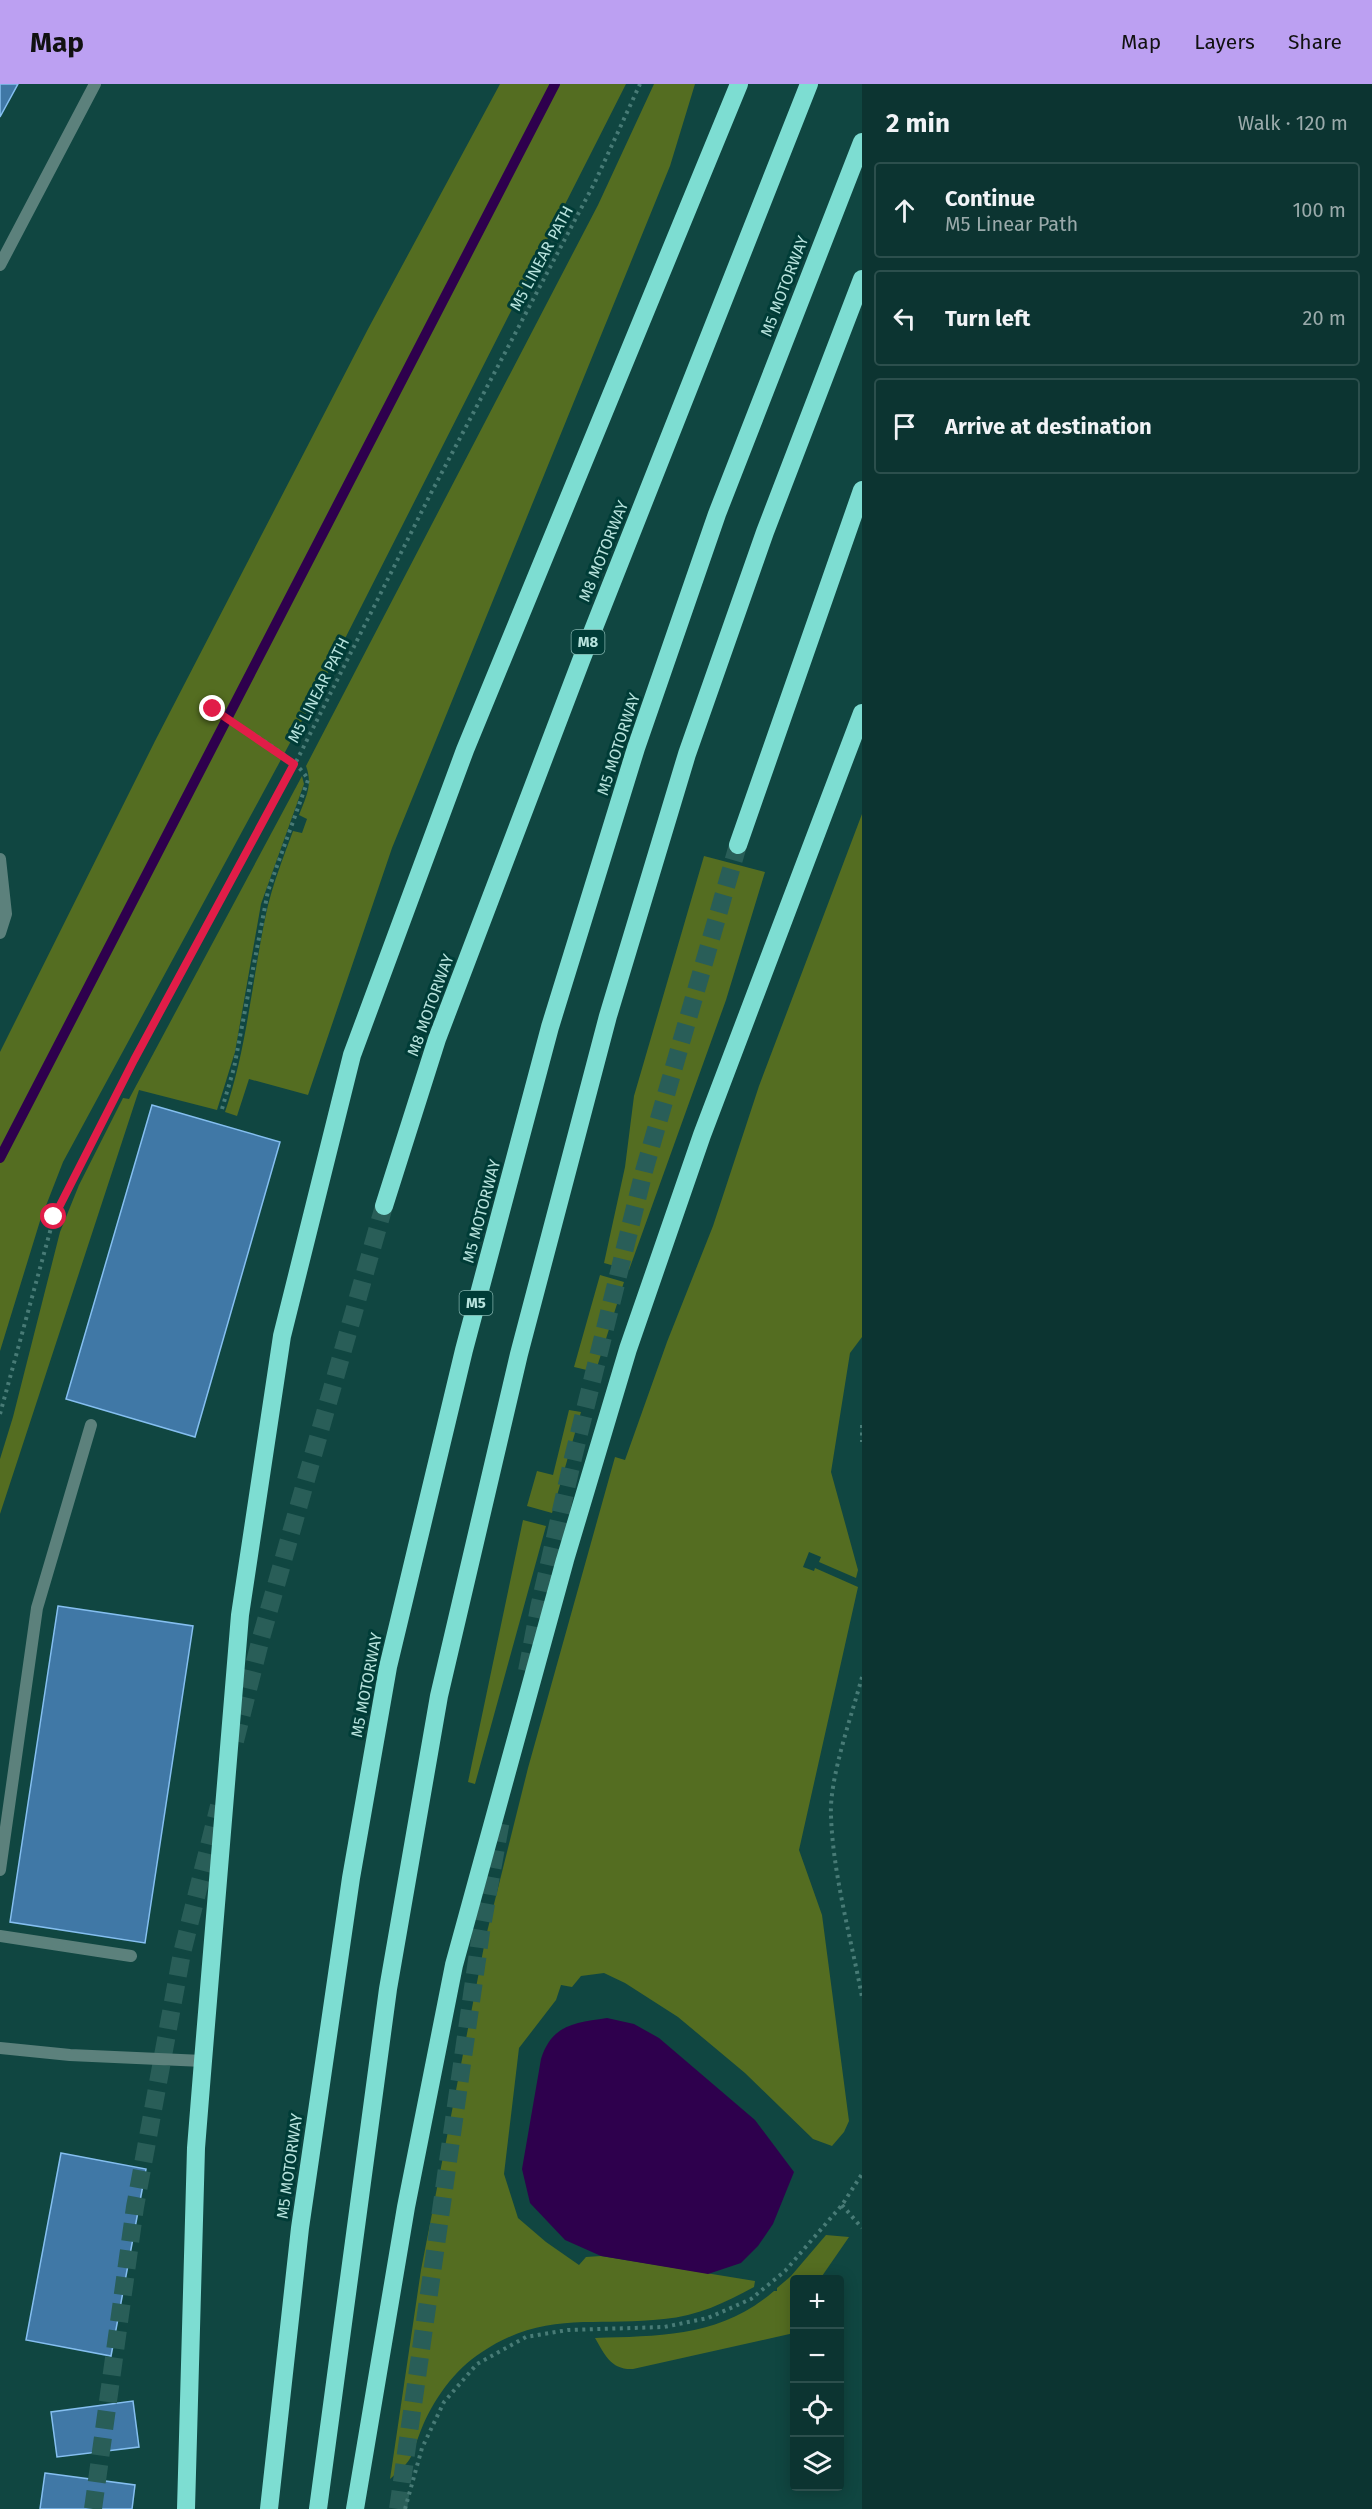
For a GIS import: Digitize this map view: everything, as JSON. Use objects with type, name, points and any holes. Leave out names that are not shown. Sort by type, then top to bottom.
[{"type":"highway","points":[[186,2509],[196,2148],[203,2061],[240,1615],[282,1336],[352,1056],[470,739],[739,84]]},
{"type":"highway","name":"M8 MOTORWAY","points":[[384,1206],[441,1028],[582,658],[809,84]]},
{"type":"highway","name":"M5 MOTORWAY","points":[[269,2509],[300,2228],[351,1878],[388,1667],[464,1350],[550,1027],[636,747],[717,514],[862,142]]},
{"type":"highway","points":[[318,2509],[388,1989],[439,1696],[519,1354],[608,1016],[687,754],[765,532],[862,279]]},
{"type":"highway","points":[[738,845],[862,490]]},
{"type":"highway","points":[[355,2509],[406,2207],[454,1965],[565,1560],[628,1349],[702,1135],[862,713]]},
{"type":"street","points":[[0,266],[95,84]]},
{"type":"street","points":[[0,859],[6,914],[0,933]]},
{"type":"street","points":[[0,1870],[37,1608],[91,1425]]},
{"type":"street","points":[[0,1936],[130,1956]]},
{"type":"street","points":[[0,2048],[70,2055],[203,2061]]},
{"type":"path","name":"M5 LINEAR PATH","points":[[0,1414],[54,1217],[134,1060],[293,762],[595,182],[640,84]]},
{"type":"path","points":[[213,709],[293,762],[305,773],[307,787],[268,891],[234,1068],[222,1109]]},
{"type":"path","points":[[862,1425],[862,1442]]},
{"type":"path","points":[[862,1677],[836,1772],[830,1814],[837,1868],[862,1997]]},
{"type":"path","points":[[405,2509],[422,2448],[444,2402],[477,2364],[526,2337],[568,2330],[664,2327],[708,2318],[751,2299],[784,2271],[842,2205],[862,2174]]},
{"type":"path","points":[[842,2205],[862,2228]]},
{"type":"green space","points":[[500,84],[626,84],[323,682],[63,1162],[40,1221],[0,1351],[0,1052],[155,741],[368,329]]},
{"type":"green space","points":[[654,84],[695,84],[670,166],[392,848],[308,1095],[249,1079],[237,1116],[225,1112],[239,1063],[271,893],[293,831],[302,833],[307,819],[299,815],[309,785],[306,766],[598,205]]},
{"type":"green space","points":[[302,776],[304,784],[261,904],[235,1052],[217,1110],[139,1090],[0,1514],[0,1459],[13,1417],[60,1232],[79,1185],[123,1098],[129,1099]]},
{"type":"green space","points":[[862,814],[862,1337],[850,1353],[831,1472],[858,1570],[856,1578],[819,1562],[821,1557],[809,1552],[803,1567],[814,1571],[815,1568],[858,1587],[799,1850],[822,1915],[849,2121],[844,2132],[832,2146],[813,2139],[745,2073],[678,2017],[625,1983],[604,1973],[581,1976],[572,1987],[561,1985],[556,2000],[519,2048],[504,2174],[518,2218],[546,2242],[579,2265],[586,2257],[601,2256],[755,2281],[754,2287],[721,2303],[688,2315],[639,2321],[549,2325],[527,2330],[505,2339],[472,2359],[445,2386],[426,2419],[411,2457],[390,2479],[421,2270],[486,1936],[528,1768],[615,1457],[625,1460],[667,1342],[713,1226],[759,1086]]},
{"type":"green space","points":[[704,856],[765,872],[726,1000],[629,1270],[604,1263],[625,1167],[634,1096]]},
{"type":"green space","points":[[600,1275],[624,1282],[597,1367],[593,1367],[591,1371],[574,1367]]},
{"type":"green space","points":[[569,1410],[581,1412],[552,1513],[527,1506],[537,1471],[553,1475]]},
{"type":"green space","points":[[523,1520],[546,1526],[475,1784],[468,1782]]},
{"type":"green space","points":[[826,2235],[849,2237],[823,2275],[792,2275]]},
{"type":"green space","points":[[790,2277],[790,2334],[633,2369],[625,2369],[614,2364],[595,2338],[667,2334],[711,2326],[754,2306],[777,2291],[777,2288]]},
{"type":"shaded area","points":[[607,2018],[634,2024],[659,2038],[755,2120],[794,2172],[773,2224],[758,2246],[741,2263],[708,2274],[601,2256],[565,2240],[530,2203],[522,2169],[541,2059],[551,2039],[566,2027]]},
{"type":"building","points":[[0,84],[18,84],[0,117]]},
{"type":"building","points":[[152,1105],[280,1142],[195,1437],[66,1399]]},
{"type":"building","points":[[58,1606],[193,1626],[145,1943],[10,1922]]},
{"type":"building","points":[[61,2153],[146,2169],[111,2356],[26,2340]]},
{"type":"building","points":[[133,2401],[139,2447],[57,2457],[51,2412]]},
{"type":"building","points":[[45,2473],[135,2485],[132,2509],[40,2509]]},
{"type":"waterway","points":[[0,1158],[555,84]]},
{"type":"tunnel","points":[[527,1671],[573,1458],[644,1171],[738,845]]},
{"type":"tunnel","points":[[235,1741],[261,1638],[384,1206]]},
{"type":"tunnel","points":[[93,2509],[135,2207],[182,1953],[219,1806]]},
{"type":"tunnel","points":[[398,2509],[481,1932],[501,1820]]},
{"type":"route","points":[[54,1217],[134,1060],[294,764],[213,709]]}]
